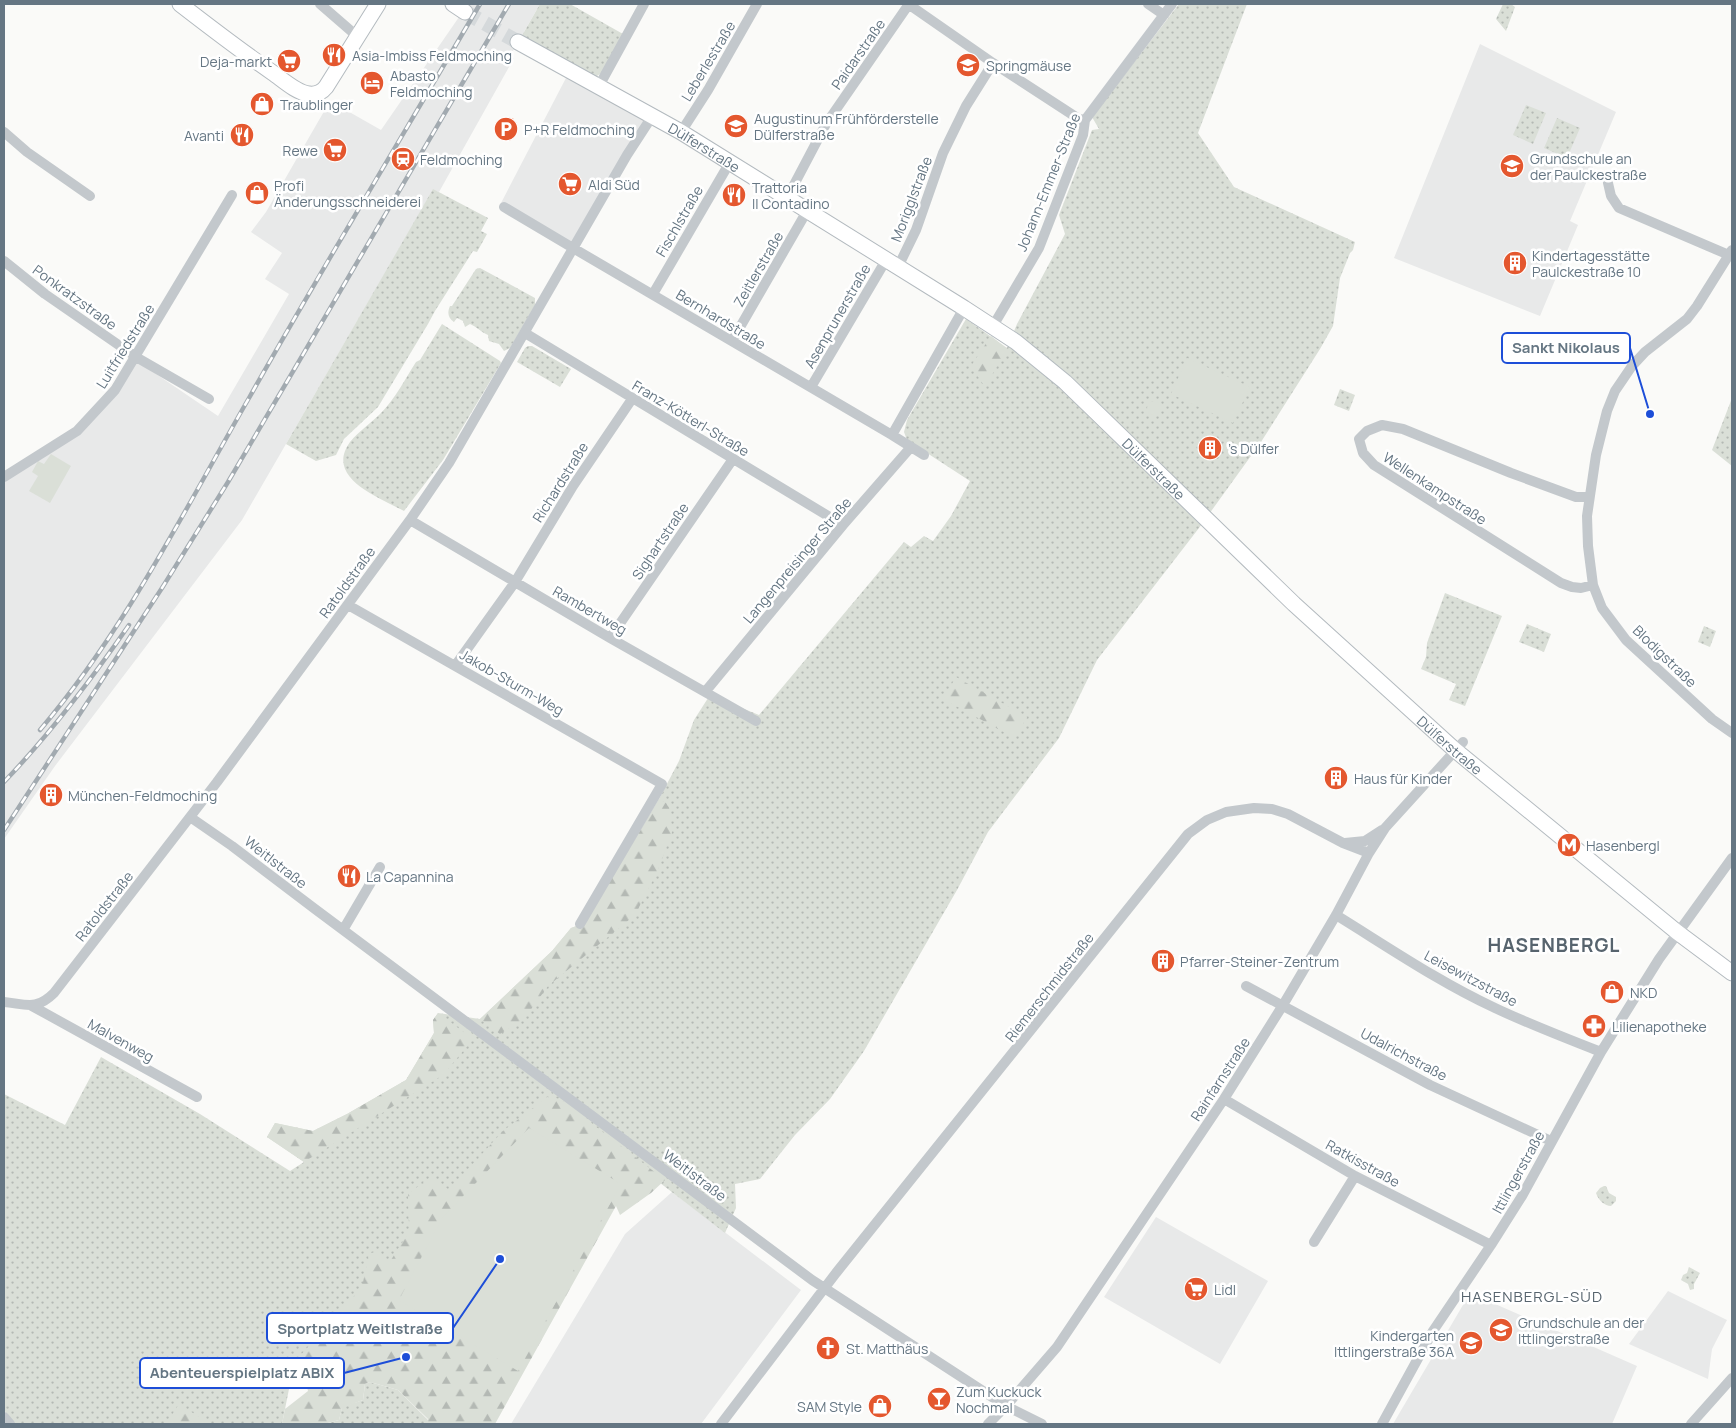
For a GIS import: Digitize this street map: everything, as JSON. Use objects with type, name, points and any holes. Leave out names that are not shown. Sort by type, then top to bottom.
[{"type":"main road","points":[[180,4],[234,46],[295,88],[308,94],[317,94],[326,87],[378,4]]},
{"type":"main road","name":"Dülferstraße","points":[[518,42],[653,115],[1016,342],[1065,382],[1294,604],[1677,932],[1732,973]]},
{"type":"street","points":[[320,4],[358,36]]},
{"type":"street","points":[[599,86],[644,4]]},
{"type":"street","name":"Leberlestraße","points":[[681,132],[708,90],[757,4]]},
{"type":"street","points":[[909,4],[993,63],[1079,119],[1085,120]]},
{"type":"street","name":"Paidarstraße","points":[[787,198],[826,124],[909,4]]},
{"type":"street","points":[[1148,4],[1164,15]]},
{"type":"street","name":"Johann-Emmer-Straße","points":[[993,326],[1039,248],[1083,135],[1085,120],[1172,4]]},
{"type":"street","name":"Morigglstraße","points":[[892,263],[916,230],[943,153],[966,106],[993,63]]},
{"type":"street","name":"Ratoldstraße","points":[[32,1006],[46,1000],[54,993],[190,817],[410,520],[449,463],[627,155],[653,115]]},
{"type":"street","points":[[4,132],[27,152],[90,196]]},
{"type":"street","name":"Fischlstraße","points":[[653,294],[730,162]]},
{"type":"street","points":[[1608,183],[1611,196],[1619,208],[1731,253]]},
{"type":"street","name":"Luitfriedstraße","points":[[4,477],[77,431],[115,390],[232,195]]},
{"type":"street","name":"Bernhardstraße","points":[[504,207],[892,434],[924,455]]},
{"type":"street","name":"Zeitlerstraße","points":[[732,341],[808,211]]},
{"type":"street","name":"Blodigstraße","points":[[1731,253],[1687,319],[1650,348],[1632,366],[1612,398],[1600,438],[1587,516],[1588,546],[1593,585],[1602,608],[1626,640],[1712,719],[1732,733]]},
{"type":"street","name":"Ponkratzstraße","points":[[4,261],[45,294],[136,357],[209,399]]},
{"type":"street","name":"Asenprunerstraße","points":[[811,387],[892,263]]},
{"type":"street","points":[[892,434],[964,308]]},
{"type":"street","name":"Franz-Kötterl-Straße","points":[[525,333],[843,525]]},
{"type":"street","name":"Richardstraße","points":[[455,666],[515,582],[573,486],[632,399]]},
{"type":"street","name":"Wellenkampstraße","points":[[1589,497],[1576,496],[1519,476],[1403,429],[1382,425],[1367,431],[1359,438],[1363,453],[1374,465],[1503,548],[1561,583],[1581,588],[1593,585]]},
{"type":"street","name":"Langenpreisinger Straße","points":[[705,692],[843,525],[911,447]]},
{"type":"street","name":"Sighartstraße","points":[[610,638],[733,459]]},
{"type":"street","name":"Rambertweg","points":[[410,520],[610,638],[756,721]]},
{"type":"street","name":"Jakob-Sturm-Weg","points":[[348,605],[662,784],[580,924]]},
{"type":"street","name":"Rainfarnstraße","points":[[988,1424],[1057,1347],[1224,1099],[1283,1005],[1385,828],[1459,746]]},
{"type":"street","name":"Riemerschmidstraße","points":[[722,1424],[825,1289],[1188,834],[1207,820],[1226,812],[1254,808],[1272,809],[1288,814],[1343,843],[1369,853]]},
{"type":"street","name":"Weitlstraße","points":[[190,817],[232,846],[825,1289],[1006,1406],[1042,1424]]},
{"type":"street","points":[[1343,843],[1365,841],[1385,828]]},
{"type":"street","points":[[1677,932],[1732,858]]},
{"type":"street","points":[[343,930],[380,867]]},
{"type":"street","name":"Leisewitzstraße","points":[[1336,915],[1382,946],[1493,1007],[1538,1028],[1601,1052]]},
{"type":"street","name":"Ittlingerstraße","points":[[1382,1424],[1433,1331],[1522,1196],[1601,1052],[1658,959],[1677,932]]},
{"type":"street","name":"Udalrichstraße","points":[[1246,986],[1430,1085],[1551,1141]]},
{"type":"street","points":[[4,1002],[32,1006]]},
{"type":"street","name":"Malvenweg","points":[[32,1006],[197,1097]]},
{"type":"street","name":"Ratkisstraße","points":[[1224,1099],[1355,1176],[1491,1245]]},
{"type":"street","points":[[1314,1242],[1355,1176]]},
{"type":"street","points":[[1691,1424],[1732,1378]]},
{"type":"street","points":[[4,1417],[10,1424]]},
{"type":"shaded area","points":[[468,4],[540,4],[510,56],[514,58],[439,192],[433,190],[242,520],[55,766],[4,839],[4,476],[78,427],[134,359],[218,416],[289,294],[265,279],[282,253],[251,232],[266,212],[330,101],[381,130]]},
{"type":"shaded area","name":"Grundschule an der Paulckestraße","points":[[1480,44],[1616,112],[1570,221],[1578,225],[1540,316],[1394,258]]},
{"type":"shaded area","points":[[567,76],[648,113],[572,245],[500,205]]},
{"type":"shaded area","points":[[672,1192],[801,1290],[701,1424],[511,1424],[625,1234]]},
{"type":"shaded area","points":[[1156,1217],[1268,1281],[1220,1364],[1104,1297]]},
{"type":"shaded area","points":[[1668,1291],[1727,1320],[1712,1349],[1708,1379],[1629,1344]]},
{"type":"shaded area","name":"Grundschule an der Ittlingerstraße","points":[[1470,1293],[1637,1366],[1612,1424],[1393,1424]]},
{"type":"green space","points":[[540,4],[570,4],[623,34],[603,72],[594,78],[520,39]]},
{"type":"green space","points":[[1179,4],[1247,4],[1198,133],[1234,187],[1355,242],[1340,278],[1333,326],[1261,442],[1199,528],[1097,660],[1059,738],[988,832],[957,890],[864,1051],[830,1099],[795,1135],[760,1179],[735,1184],[736,1208],[725,1233],[555,1102],[442,1218],[399,1300],[380,1373],[314,1368],[294,1364],[282,1424],[14,1424],[4,1410],[4,1094],[65,1125],[101,1057],[200,1114],[290,1171],[304,1162],[267,1137],[275,1123],[313,1131],[406,1080],[434,1033],[433,1020],[438,1013],[480,1019],[552,951],[571,928],[585,923],[659,799],[679,761],[694,720],[710,695],[759,715],[904,542],[911,547],[924,536],[933,541],[951,516],[970,481],[907,440],[904,432],[907,420],[966,319],[1007,348],[1017,324],[1065,234],[1059,215],[1092,130],[1099,129],[1092,117]]},
{"type":"green space","points":[[1503,4],[1511,4],[1515,7],[1506,31],[1496,19]]},
{"type":"green space","points":[[1526,105],[1546,113],[1533,144],[1513,135]]},
{"type":"green space","points":[[1557,118],[1580,128],[1567,158],[1544,148]]},
{"type":"green space","points":[[433,189],[488,218],[481,231],[487,234],[477,252],[473,251],[435,311],[378,407],[344,439],[336,455],[316,461],[286,444]]},
{"type":"green space","points":[[480,268],[535,298],[535,305],[510,348],[504,351],[499,344],[489,341],[488,335],[470,324],[465,327],[463,321],[457,318],[454,322],[450,319],[450,306],[452,306],[476,269]]},
{"type":"green space","points":[[442,324],[501,363],[443,460],[404,511],[358,485],[349,476],[344,466],[344,455],[350,442],[391,402]]},
{"type":"green space","points":[[991,336],[1007,349],[985,387],[971,366]]},
{"type":"green space","points":[[528,346],[532,346],[571,369],[560,387],[517,362]]},
{"type":"green space","points":[[1187,358],[1250,387],[1233,423],[1171,394]]},
{"type":"green space","points":[[1340,389],[1355,395],[1349,411],[1334,405]]},
{"type":"green space","points":[[1732,398],[1732,466],[1712,450]]},
{"type":"green space","points":[[1151,401],[1157,401],[1161,408],[1157,415],[1151,415],[1147,411],[1147,405]]},
{"type":"green space","points":[[51,454],[71,466],[50,503],[29,491],[38,476],[32,472],[38,461],[44,464]]},
{"type":"green space","points":[[1445,593],[1502,616],[1465,706],[1449,700],[1456,684],[1421,669],[1426,657],[1427,643]]},
{"type":"green space","points":[[1527,624],[1551,634],[1544,652],[1519,642]]},
{"type":"green space","points":[[1704,626],[1716,631],[1710,647],[1698,642]]},
{"type":"green space","points":[[956,677],[1027,717],[1015,738],[943,699]]},
{"type":"green space","points":[[659,799],[666,803],[670,810],[672,832],[658,870],[635,915],[548,986],[524,1019],[500,1034],[480,1019],[552,951],[571,928],[585,923]]},
{"type":"green space","points":[[438,1013],[473,1039],[443,1075],[304,1162],[267,1137],[275,1123],[313,1131],[406,1080],[434,1033],[433,1020]]},
{"type":"green space","points":[[547,1097],[560,1099],[665,1180],[651,1193],[620,1215],[616,1206],[495,1424],[428,1424],[428,1419],[398,1390],[370,1382],[365,1384],[363,1400],[342,1408],[339,1420],[324,1424],[282,1424],[285,1409],[308,1391],[299,1357],[362,1287],[369,1254],[377,1251],[389,1263],[409,1232],[408,1194],[432,1176],[449,1190],[503,1131]]},
{"type":"green space","points":[[529,1128],[621,1184],[518,1371],[399,1300],[442,1218]]},
{"type":"green space","points":[[1606,1186],[1609,1193],[1616,1197],[1616,1201],[1611,1206],[1602,1202],[1596,1193]]},
{"type":"green space","points":[[1689,1267],[1700,1273],[1694,1284],[1694,1289],[1690,1290],[1688,1284],[1681,1280]]},
{"type":"green space","points":[[370,1382],[398,1390],[428,1420],[428,1424],[324,1424],[339,1420],[342,1407],[363,1400],[365,1384]]},
{"type":"green space","points":[[179,1404],[210,1424],[166,1424]]},
{"type":"tunnel","points":[[465,12],[518,42]]},
{"type":"railway","points":[[40,730],[71,692],[99,652],[152,569],[306,299],[480,4]]},
{"type":"railway","points":[[4,830],[162,588],[228,482],[509,4]]},
{"type":"railway","points":[[4,782],[70,706],[129,625]]},
{"type":"place","name":"Asia-Imbiss Feldmoching","points":[[334,55]]},
{"type":"place","name":"Deja-markt","points":[[289,61]]},
{"type":"place","name":"Springmäuse","points":[[968,65]]},
{"type":"place","name":"Abasto Feldmoching","points":[[372,83]]},
{"type":"place","name":"Traublinger","points":[[262,104]]},
{"type":"place","name":"Augustinum Frühförderstelle Dülferstraße","points":[[736,126]]},
{"type":"place","name":"P+R Feldmoching","points":[[506,129]]},
{"type":"place","name":"Avanti","points":[[242,135]]},
{"type":"place","name":"Rewe","points":[[335,150]]},
{"type":"place","name":"Feldmoching","points":[[403,159]]},
{"type":"place","name":"Grundschule an der Paulckestraße","points":[[1512,166]]},
{"type":"place","name":"Aldi Süd","points":[[570,184]]},
{"type":"place","name":"Profi Änderungsschneiderei","points":[[257,193]]},
{"type":"place","name":"Trattoria Il Contadino","points":[[734,195]]},
{"type":"place","name":"Kindertagesstätte Paulckestraße 10","points":[[1515,263]]},
{"type":"place","name":"Sankt Nikolaus","points":[[1650,414]]},
{"type":"place","name":"'s Dülfer","points":[[1210,448]]},
{"type":"place","name":"Haus für Kinder","points":[[1336,778]]},
{"type":"place","name":"München-Feldmoching","points":[[51,795]]},
{"type":"place","name":"Hasenbergl","points":[[1569,845]]},
{"type":"place","name":"La Capannina","points":[[349,876]]},
{"type":"place","name":"Pfarrer-Steiner-Zentrum","points":[[1163,961]]},
{"type":"place","name":"NKD","points":[[1612,992]]},
{"type":"place","name":"Lilienapotheke","points":[[1594,1026]]},
{"type":"place","name":"Sportplatz Weitlstraße","points":[[500,1259]]},
{"type":"place","name":"Lidl","points":[[1196,1289]]},
{"type":"place","name":"Grundschule an der Ittlingerstraße","points":[[1501,1330]]},
{"type":"place","name":"Kindergarten Ittlingerstraße 36A","points":[[1471,1343]]},
{"type":"place","name":"St. Matthäus","points":[[828,1348]]},
{"type":"place","name":"Abenteuerspielplatz ABIX","points":[[406,1357]]},
{"type":"place","name":"Zum Kuckuck Nochmal","points":[[939,1399]]},
{"type":"place","name":"SAM Style","points":[[880,1406]]},
{"type":"district","name":"HASENBERGL","points":[[1554,945]]},
{"type":"district","name":"HASENBERGL-SÜD","points":[[1532,1296]]}]
